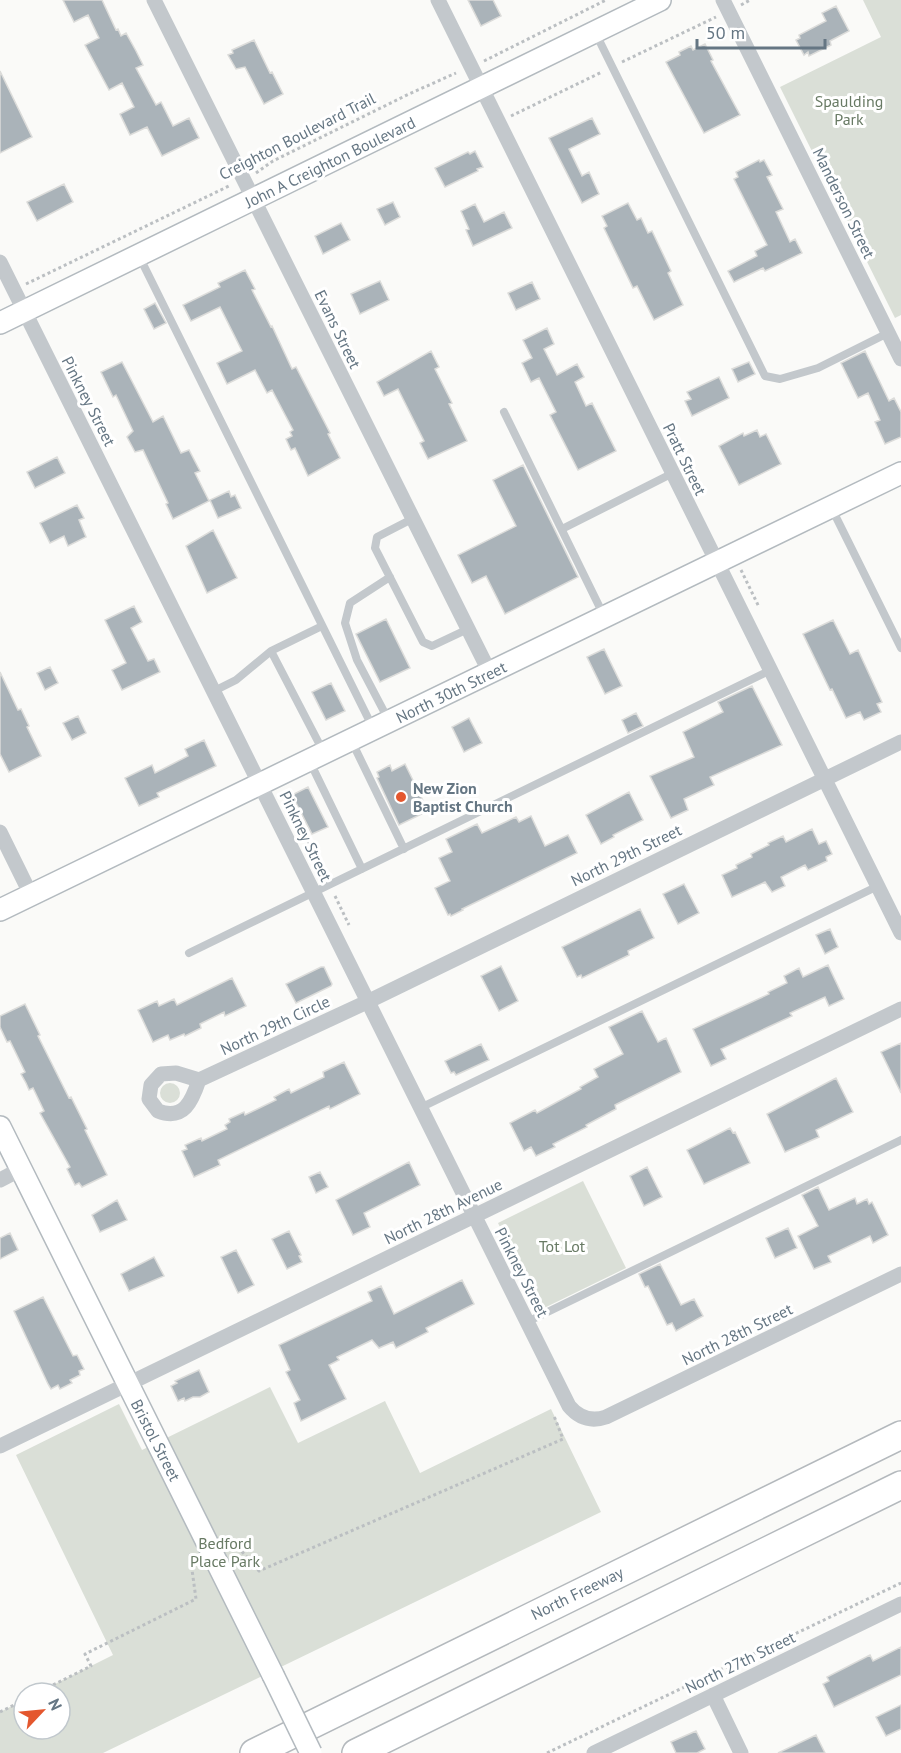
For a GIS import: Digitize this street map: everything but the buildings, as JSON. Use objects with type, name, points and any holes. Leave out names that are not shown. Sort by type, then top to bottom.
[{"type":"highway","name":"North Freeway","points":[[255,1753],[901,1435]]},
{"type":"highway","points":[[356,1753],[901,1485]]},
{"type":"street","name":"Evans Street","points":[[154,0],[490,673]]},
{"type":"street","name":"Pratt Street","points":[[438,0],[901,933]]},
{"type":"street","name":"John A Creighton Boulevard","points":[[0,324],[660,0]]},
{"type":"street","name":"Manderson Street","points":[[723,0],[901,358]]},
{"type":"street","name":"Pinkney Street","points":[[0,262],[569,1406],[579,1416],[587,1419]]},
{"type":"street","name":"North 30th Street","points":[[0,910],[901,473]]},
{"type":"street","name":"North 29th Street","points":[[367,1002],[901,742]]},
{"type":"street","points":[[0,832],[31,895]]},
{"type":"street","name":"North 29th Circle","points":[[199,1080],[367,1002]]},
{"type":"street","name":"North 28th Avenue","points":[[0,1446],[901,1009]]},
{"type":"street","name":"Bristol Street","points":[[0,1127],[312,1753]]},
{"type":"street","points":[[0,1180],[21,1169]]},
{"type":"street","name":"North 28th Street","points":[[587,1419],[598,1420],[606,1417],[901,1274]]},
{"type":"street","name":"North 27th Street","points":[[594,1753],[901,1604]]},
{"type":"street","points":[[713,1695],[741,1753]]},
{"type":"lane","points":[[595,32],[765,376],[780,379],[818,368],[888,333]]},
{"type":"lane","points":[[139,255],[322,626],[381,726]]},
{"type":"lane","points":[[504,412],[605,617]]},
{"type":"lane","points":[[562,529],[673,473]]},
{"type":"lane","points":[[831,507],[901,648]]},
{"type":"lane","points":[[412,519],[376,537],[375,548],[423,642],[432,646],[468,629]]},
{"type":"lane","points":[[381,726],[345,623],[350,603],[390,577]]},
{"type":"lane","points":[[214,691],[236,680],[271,651],[322,626]]},
{"type":"lane","points":[[271,651],[362,869]]},
{"type":"lane","points":[[189,953],[771,670]]},
{"type":"lane","points":[[351,740],[404,849]]},
{"type":"lane","points":[[420,1108],[878,886]]},
{"type":"lane","points":[[527,1322],[901,1140]]},
{"type":"path","name":"Creighton Boulevard Trail","points":[[14,290],[217,190],[260,172],[273,161],[357,119],[471,67],[606,0]]},
{"type":"path","points":[[224,1538],[228,1536],[258,1571],[564,1439],[554,1416]]},
{"type":"path","points":[[61,1681],[91,1666],[85,1654],[196,1599],[190,1555],[194,1553]]},
{"type":"path","points":[[547,1753],[901,1583]]},
{"type":"green space","name":"Spaulding Park","points":[[863,0],[901,0],[901,315],[895,318],[780,87],[881,37]]},
{"type":"green space","points":[[170,1083],[177,1086],[180,1093],[177,1100],[170,1103],[163,1100],[160,1093],[163,1086]]},
{"type":"green space","name":"Tot Lot","points":[[583,1181],[626,1268],[540,1310],[498,1223]]},
{"type":"green space","name":"Bedford Place Park","points":[[270,1387],[298,1443],[385,1401],[420,1473],[551,1409],[601,1512],[103,1753],[0,1753],[0,1712],[12,1706],[12,1741],[72,1741],[72,1681],[61,1681],[113,1655],[16,1455],[119,1404],[142,1450]]},
{"type":"place","name":"New Zion Baptist Church","points":[[401,797]]}]
